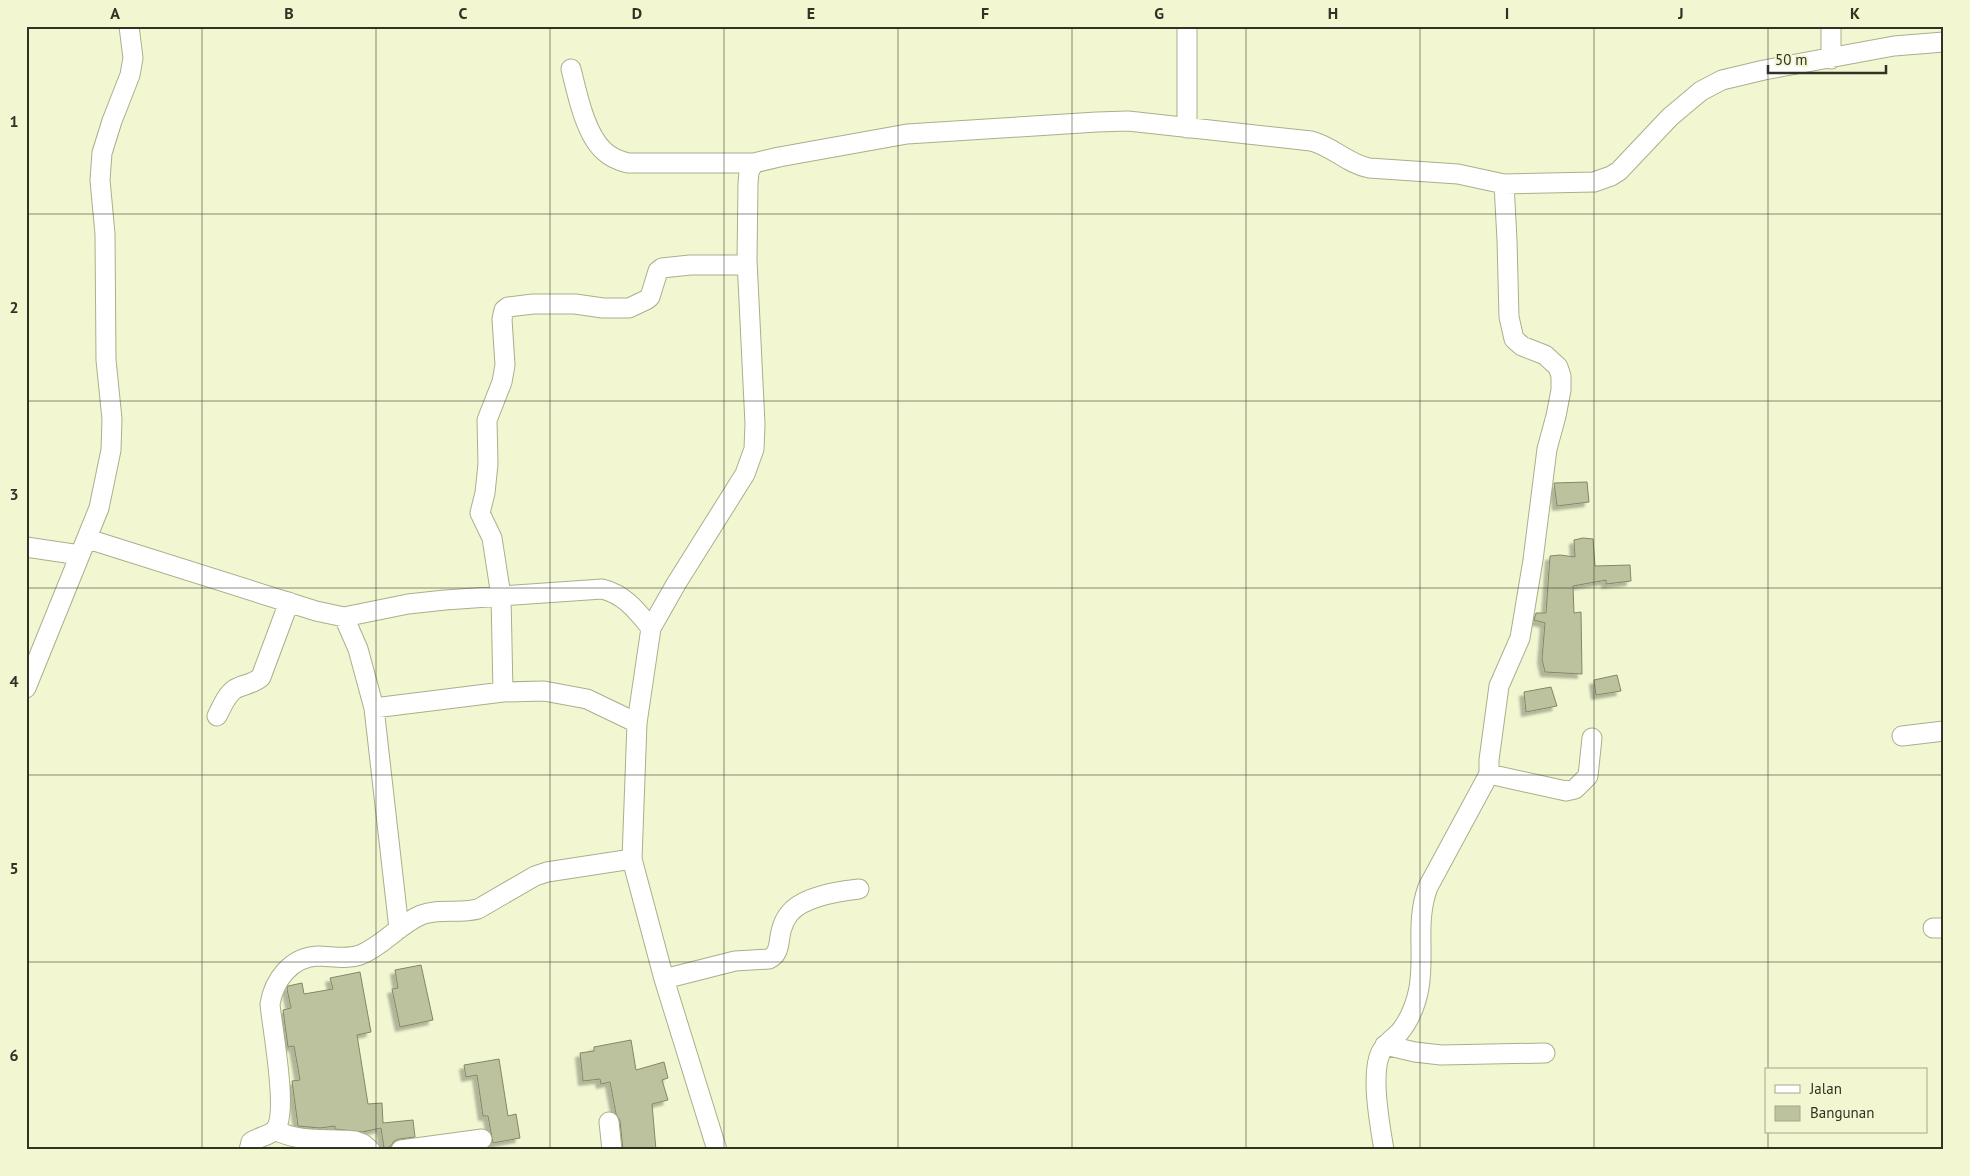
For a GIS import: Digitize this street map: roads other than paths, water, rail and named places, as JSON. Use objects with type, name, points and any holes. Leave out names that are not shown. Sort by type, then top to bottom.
[{"type":"street","points":[[26,688],[100,508],[111,450],[112,419],[106,360],[105,234],[100,180],[102,153],[130,75],[133,58],[129,26]]},
{"type":"street","points":[[1187,26],[1187,128]]},
{"type":"street","points":[[1831,26],[1831,59]]},
{"type":"street","points":[[571,69],[577,95],[597,143],[616,160],[628,164],[754,163],[907,134],[1128,121],[1311,141],[1321,143],[1364,167],[1458,174],[1504,184],[1594,182],[1603,180],[1619,171],[1670,117],[1712,84],[1722,80],[1764,70],[1894,46],[1944,42]]},
{"type":"street","points":[[717,1150],[664,979],[632,859],[637,723],[651,628],[676,584],[745,474],[754,449],[755,424],[747,265],[748,183],[749,172],[754,163]]},
{"type":"street","points":[[1384,1150],[1377,1095],[1376,1067],[1385,1045],[1406,1024],[1414,1008],[1419,988],[1422,903],[1428,887],[1489,774],[1489,760],[1499,686],[1520,638],[1533,560],[1547,449],[1561,390],[1561,376],[1558,367],[1545,355],[1522,346],[1514,338],[1508,317],[1504,184]]},
{"type":"street","points":[[503,692],[500,596],[492,538],[480,513],[485,493],[488,464],[487,420],[502,382],[504,365],[502,319],[504,310],[508,307],[533,304],[575,304],[603,308],[629,308],[650,297],[658,271],[662,268],[690,265],[747,265]]},
{"type":"street","points":[[26,547],[84,547],[344,617],[418,603],[581,589],[602,589],[612,591],[624,598],[651,628]]},
{"type":"street","points":[[217,716],[224,701],[233,691],[257,681],[261,677],[289,602]]},
{"type":"street","points":[[344,617],[358,649],[374,708],[399,929]]},
{"type":"street","points":[[374,708],[503,692],[544,691],[587,699],[637,723]]},
{"type":"street","points":[[1902,736],[1944,731]]},
{"type":"street","points":[[1489,774],[1566,791],[1575,789],[1588,776],[1592,738]]},
{"type":"street","points":[[249,1150],[248,1147],[255,1139],[275,1130],[279,1121],[281,1106],[280,1083],[270,1004],[272,992],[277,982],[298,962],[317,956],[356,956],[382,943],[412,919],[423,914],[478,909],[535,876],[548,872],[632,859]]},
{"type":"street","points":[[664,979],[735,961],[769,960],[773,958],[779,948],[782,927],[790,913],[798,906],[840,891],[859,889]]},
{"type":"street","points":[[1385,1045],[1415,1052],[1441,1054],[1545,1053]]},
{"type":"street","points":[[609,1122],[612,1150]]},
{"type":"street","points":[[275,1130],[285,1136],[299,1139],[355,1141],[363,1144],[370,1150]]},
{"type":"street","points":[[400,1150],[482,1139]]}]
